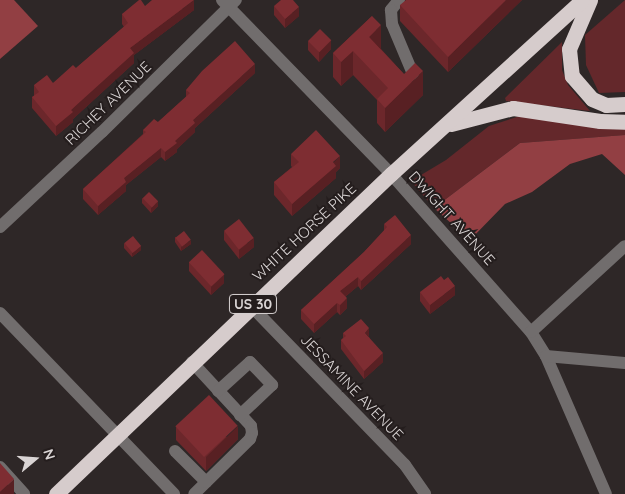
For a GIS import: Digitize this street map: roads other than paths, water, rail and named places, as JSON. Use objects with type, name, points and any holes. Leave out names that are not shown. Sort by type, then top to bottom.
[{"type":"highway","name":"WHITE HORSE PIKE","points":[[56,494],[192,362],[391,174],[582,0]]},
{"type":"highway","points":[[590,0],[569,49],[572,76],[592,99],[606,105],[625,104]]},
{"type":"highway","points":[[444,126],[486,112],[513,108],[600,121],[625,122]]},
{"type":"street","points":[[398,0],[391,10],[392,24],[413,74]]},
{"type":"street","name":"DWIGHT AVENUE","points":[[229,2],[391,174],[531,332],[546,356],[606,494]]},
{"type":"street","name":"RICHEY AVENUE","points":[[0,226],[102,132],[229,2]]},
{"type":"street","points":[[531,332],[625,246]]},
{"type":"street","name":"JESSAMINE AVENUE","points":[[251,306],[404,465],[425,494]]},
{"type":"street","points":[[0,313],[174,494]]},
{"type":"street","points":[[546,356],[625,363]]},
{"type":"street","points":[[192,362],[251,426],[250,439],[194,494]]},
{"type":"street","points":[[218,390],[250,362],[272,384],[240,415]]},
{"type":"street","points":[[175,451],[206,482]]},
{"type":"street","points":[[0,467],[24,494]]}]
